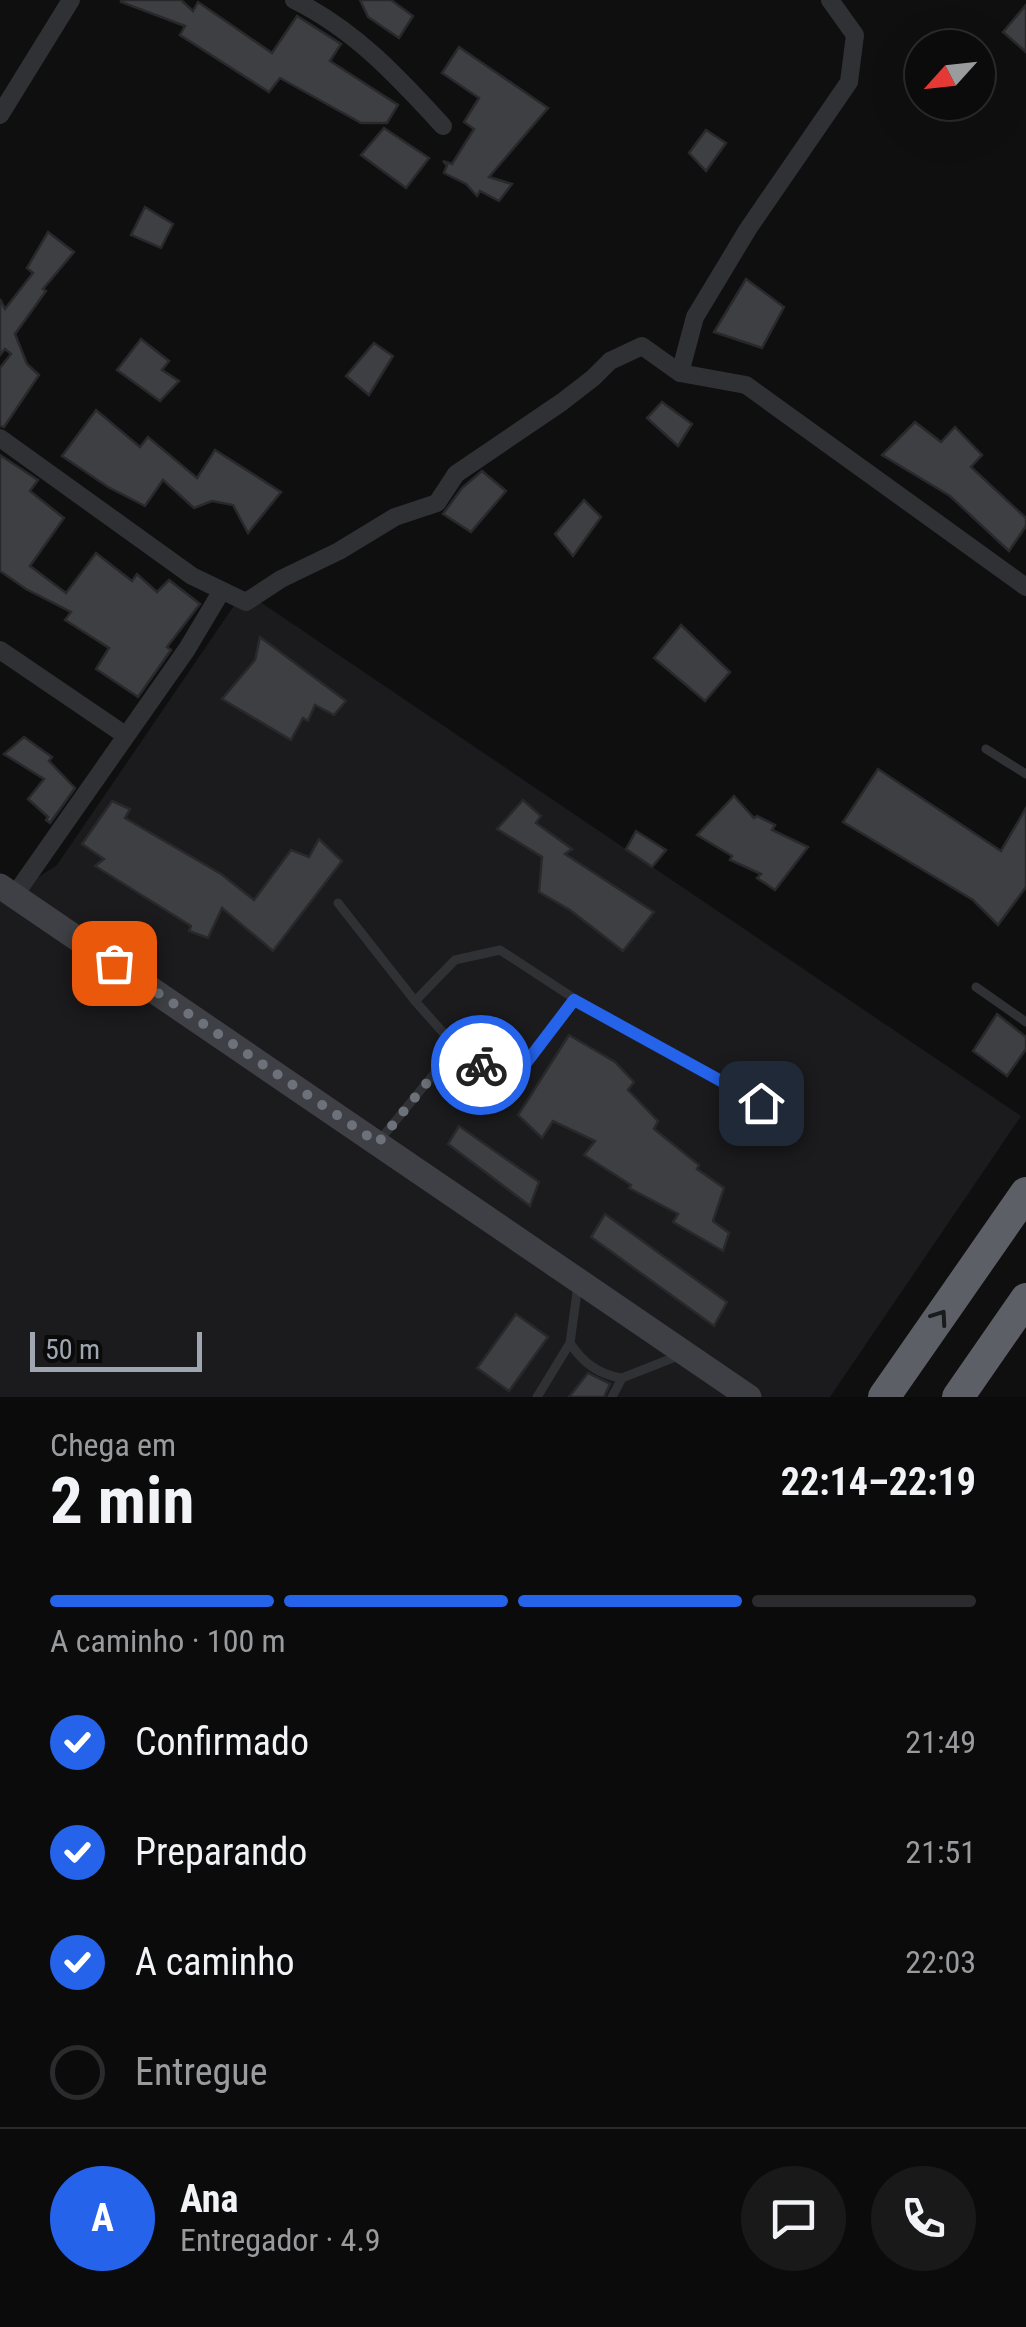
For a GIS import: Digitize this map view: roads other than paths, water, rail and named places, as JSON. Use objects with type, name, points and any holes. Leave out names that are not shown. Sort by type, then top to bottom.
[{"type":"highway","points":[[884,1397],[1026,1194]]},
{"type":"highway","points":[[958,1397],[1026,1299]]},
{"type":"street","points":[[0,115],[71,0]]},
{"type":"street","points":[[294,0],[316,11],[382,60],[444,126]]},
{"type":"street","points":[[680,373],[695,317],[748,229],[849,82],[855,35],[830,0]]},
{"type":"street","points":[[0,438],[192,576],[246,602],[395,517],[437,503],[456,474],[562,402],[610,361],[642,346],[680,373],[746,385],[1026,587]]},
{"type":"street","points":[[221,592],[187,649],[7,891],[750,1397]]},
{"type":"street","points":[[0,650],[125,735]]},
{"type":"lane","points":[[986,749],[1026,774]]},
{"type":"lane","points":[[338,902],[456,1047],[505,1083],[510,1084],[574,1000]]},
{"type":"lane","points":[[415,1001],[455,960],[500,950],[574,1000],[761,1103]]},
{"type":"lane","points":[[976,987],[1026,1022]]},
{"type":"lane","points":[[378,1143],[456,1047]]},
{"type":"lane","points":[[537,1397],[570,1343],[579,1280]]},
{"type":"lane","points":[[570,1343],[592,1368],[617,1378],[686,1354]]},
{"type":"lane","points":[[612,1397],[622,1378]]}]
